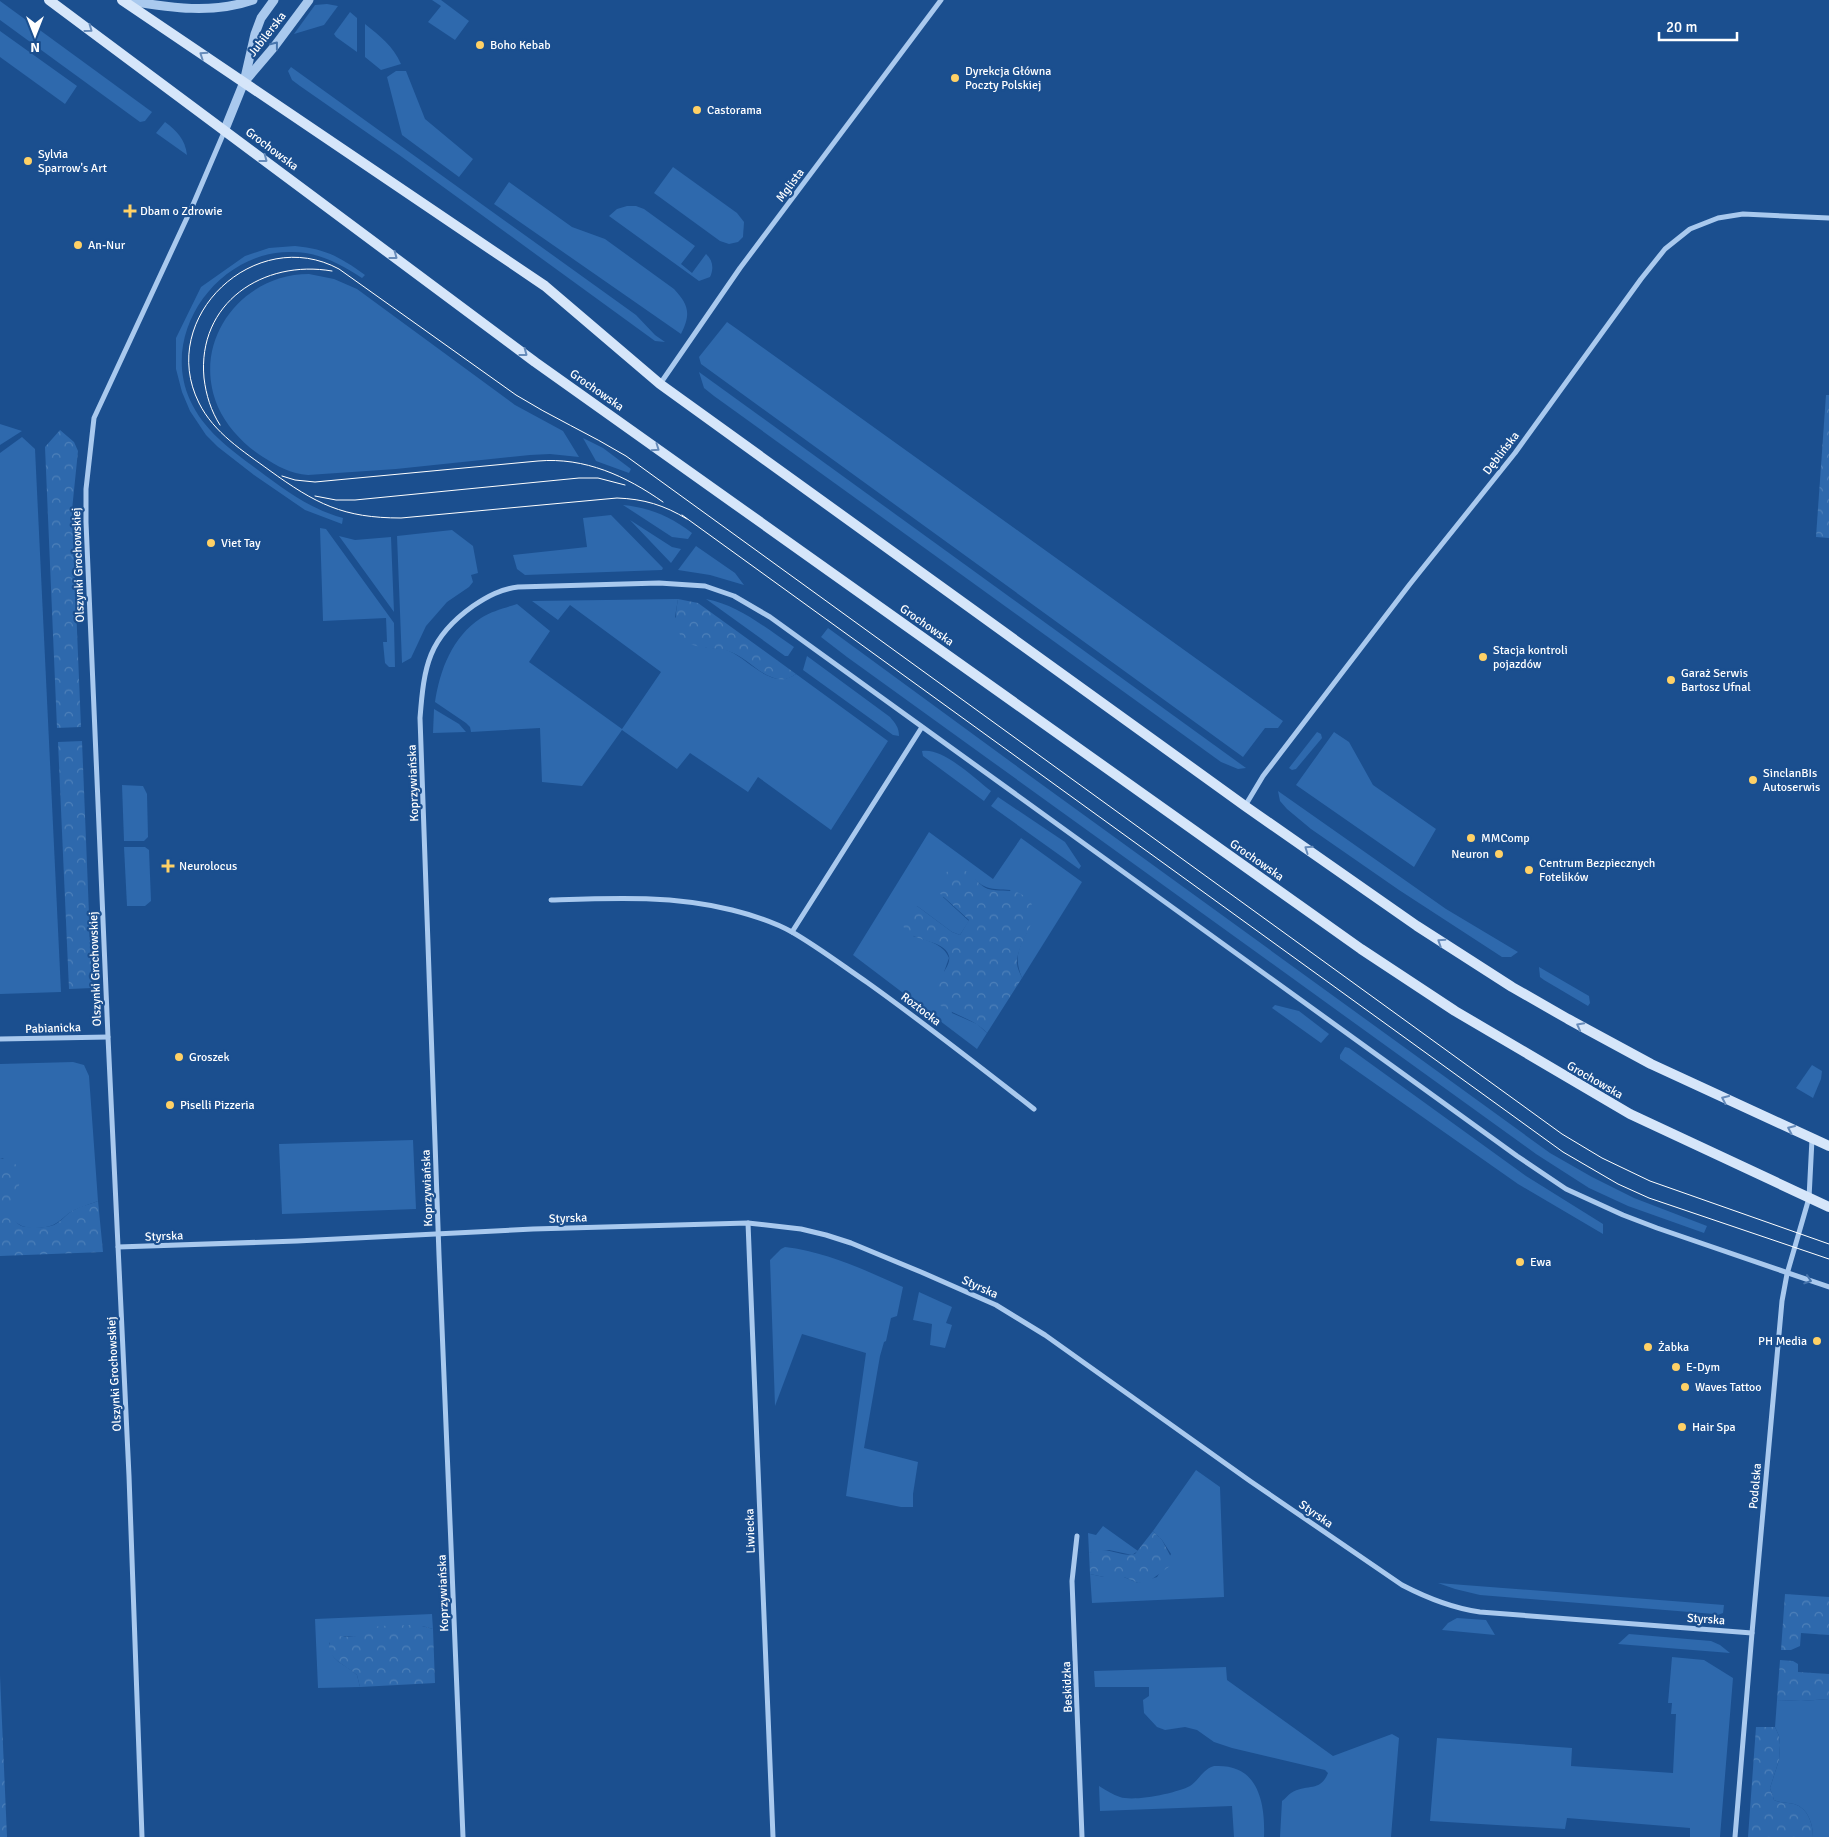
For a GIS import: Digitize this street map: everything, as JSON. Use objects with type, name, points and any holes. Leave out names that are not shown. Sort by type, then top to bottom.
[{"type":"main road","name":"Grochowska","points":[[49,0],[225,129],[535,362],[1361,949],[1455,1011],[1630,1114],[1829,1207]]},
{"type":"main road","points":[[122,0],[545,286],[660,384],[1245,806],[1417,926],[1512,987],[1651,1064],[1829,1146]]},
{"type":"street","points":[[122,0],[175,8],[203,9],[224,7],[254,0]]},
{"type":"street","name":"Jubilerska","points":[[225,129],[244,82],[255,34],[261,18],[274,0]]},
{"type":"street","name":"Jubilerska","points":[[244,82],[274,47],[309,0]]},
{"type":"street","name":"Mglista","points":[[660,384],[740,268],[941,0]]},
{"type":"street","name":"Olszynki Grochowskiej","points":[[142,1837],[129,1476],[85,505],[94,418],[192,207],[225,129]]},
{"type":"street","name":"Dęblińska","points":[[1245,806],[1263,776],[1404,591],[1515,453],[1641,279],[1665,249],[1690,229],[1706,222],[1729,216],[1743,214],[1829,218]]},
{"type":"street","name":"Koprzywiańska","points":[[463,1837],[420,718],[423,678],[433,648],[456,618],[502,590],[518,587],[659,583],[704,586],[734,596],[770,617],[922,726]]},
{"type":"street","points":[[792,932],[922,726],[1517,1156],[1566,1188],[1657,1228],[1829,1287]]},
{"type":"street","name":"Roztocka","points":[[551,900],[658,898],[731,910],[792,932],[886,996],[1034,1109]]},
{"type":"street","name":"Pabianicka","points":[[0,1039],[108,1036]]},
{"type":"street","name":"Podolska","points":[[1735,1837],[1782,1301],[1787,1274],[1809,1198],[1812,1139]]},
{"type":"street","name":"Styrska","points":[[118,1247],[297,1241],[615,1226],[748,1223],[826,1235],[922,1272],[1012,1314],[1045,1335],[1298,1514],[1420,1596],[1480,1612],[1752,1633]]},
{"type":"street","name":"Liwiecka","points":[[748,1223],[773,1837]]},
{"type":"street","name":"Beskidzka","points":[[1077,1536],[1072,1581],[1082,1837]]},
{"type":"green space","points":[[432,0],[441,0],[469,21],[455,40],[428,22],[441,6]]},
{"type":"green space","points":[[0,1],[152,112],[145,121],[140,122],[0,20]]},
{"type":"green space","points":[[327,4],[338,6],[324,25],[294,34],[315,5]]},
{"type":"green space","points":[[350,12],[357,18],[357,52],[334,34]]},
{"type":"green space","points":[[365,24],[390,47],[401,64],[381,70],[365,57]]},
{"type":"green space","points":[[0,31],[77,86],[65,104],[0,57]]},
{"type":"green space","points":[[291,67],[636,315],[655,335],[665,342],[655,341],[402,157],[300,86],[292,80],[288,71]]},
{"type":"green space","points":[[396,71],[406,71],[425,119],[473,159],[459,177],[402,135],[387,77]]},
{"type":"green space","points":[[165,122],[180,136],[187,155],[156,133]]},
{"type":"green space","points":[[673,167],[737,213],[744,222],[743,237],[738,242],[729,244],[720,241],[654,193]]},
{"type":"green space","points":[[509,182],[572,227],[605,239],[674,289],[683,300],[687,310],[686,321],[681,334],[494,204]]},
{"type":"green space","points":[[636,206],[644,209],[695,246],[681,264],[692,273],[706,254],[712,265],[710,277],[699,281],[609,216],[617,209]]},
{"type":"green space","points":[[295,246],[316,249],[332,255],[365,275],[362,278],[329,260],[311,254],[292,252],[266,255],[241,265],[220,280],[202,299],[190,322],[183,347],[183,374],[190,400],[196,411],[219,439],[248,463],[298,498],[320,510],[343,518],[342,524],[305,510],[254,475],[218,447],[206,435],[190,411],[182,392],[176,369],[176,338],[201,287],[245,256],[269,248]]},
{"type":"green space","points":[[309,274],[334,279],[357,289],[515,405],[563,431],[579,457],[550,454],[530,455],[396,469],[308,475],[284,469],[263,457],[237,435],[226,422],[218,407],[211,383],[211,359],[217,336],[228,316],[243,299],[262,286],[284,277]]},
{"type":"green space","points":[[727,322],[1283,721],[1278,728],[1265,728],[1243,757],[701,364],[699,357]]},
{"type":"green space","points":[[699,372],[1246,768],[1238,769],[1221,762],[714,396],[704,388]]},
{"type":"green space","points":[[1826,395],[1829,395],[1829,538],[1816,537]]},
{"type":"green space","points":[[0,424],[22,431],[0,445]]},
{"type":"green space","points":[[60,430],[74,442],[78,451],[72,510],[81,727],[57,728],[45,447]]},
{"type":"green space","points":[[22,437],[35,449],[61,992],[0,994],[0,453]]},
{"type":"green space","points":[[583,438],[603,448],[631,469],[629,473],[596,461]]},
{"type":"green space","points":[[623,505],[643,508],[660,514],[692,533],[688,539],[672,537]]},
{"type":"green space","points":[[611,515],[663,568],[662,570],[525,575],[517,569],[513,555],[587,547],[583,518]]},
{"type":"green space","points":[[630,520],[672,547],[681,549],[671,563]]},
{"type":"green space","points":[[320,528],[326,529],[394,623],[395,667],[389,667],[385,663],[383,642],[387,642],[386,618],[323,621]]},
{"type":"green space","points":[[452,530],[473,546],[478,573],[471,575],[473,582],[469,587],[447,602],[426,626],[411,658],[402,663],[397,536]]},
{"type":"green space","points":[[339,536],[355,540],[391,537],[394,612]]},
{"type":"green space","points":[[696,546],[735,573],[744,585],[710,575],[678,570]]},
{"type":"green space","points":[[678,599],[675,617],[706,648],[729,651],[770,677],[778,679],[787,678],[796,674],[888,741],[831,830],[758,777],[748,792],[690,753],[677,769],[622,730],[582,786],[542,782],[540,728],[471,732],[470,727],[466,723],[435,702],[444,666],[455,644],[462,635],[481,618],[517,604],[550,631],[529,662],[622,729],[661,672],[570,605],[558,620],[532,601]]},
{"type":"green space","points":[[678,599],[698,603],[796,674],[786,679],[774,678],[734,653],[699,647],[689,643],[680,635],[676,625]]},
{"type":"green space","points":[[706,599],[730,606],[741,612],[794,647],[788,656],[785,656]]},
{"type":"green space","points":[[828,628],[1550,1153],[1634,1198],[1707,1226],[1704,1233],[1628,1206],[1589,1188],[1536,1154],[847,657],[821,637]]},
{"type":"green space","points":[[807,656],[890,717],[895,723],[899,736],[893,735],[803,670]]},
{"type":"green space","points":[[434,709],[459,724],[466,732],[433,733]]},
{"type":"green space","points":[[1317,732],[1321,734],[1322,738],[1296,769],[1292,770],[1289,768]]},
{"type":"green space","points":[[1334,732],[1349,742],[1373,785],[1436,829],[1414,867],[1296,785]]},
{"type":"green space","points":[[82,741],[92,988],[69,989],[58,742]]},
{"type":"green space","points":[[922,751],[930,751],[949,759],[991,791],[984,801],[923,756]]},
{"type":"green space","points":[[122,785],[143,786],[147,794],[148,837],[144,841],[124,841]]},
{"type":"green space","points":[[1278,791],[1446,909],[1518,952],[1511,957],[1502,957],[1399,890],[1311,829],[1280,801]]},
{"type":"green space","points":[[998,797],[1065,842],[1081,866],[1079,869],[991,806]]},
{"type":"green space","points":[[929,832],[993,879],[1021,838],[1082,882],[1022,978],[1018,965],[1018,954],[1027,932],[1010,890],[988,888],[980,884],[971,875],[943,897],[969,921],[960,935],[952,932],[917,906],[913,936],[939,946],[947,953],[949,958],[944,972],[952,1013],[977,1024],[987,1033],[977,1049],[853,955]]},
{"type":"green space","points":[[124,847],[145,847],[149,850],[151,901],[145,906],[127,906]]},
{"type":"green space","points":[[957,868],[971,874],[985,888],[1019,893],[1029,900],[1033,907],[1031,925],[1018,953],[1017,965],[1022,978],[987,1033],[976,1024],[938,1004],[937,987],[948,965],[949,956],[945,949],[912,935],[906,931],[903,925],[906,914],[917,906],[952,932],[960,935],[969,920],[936,890],[939,878]]},
{"type":"green space","points":[[1539,967],[1589,996],[1590,1003],[1588,1006],[1540,977]]},
{"type":"green space","points":[[1275,1005],[1299,1011],[1329,1034],[1321,1043],[1272,1008]]},
{"type":"green space","points":[[1345,1047],[1349,1048],[1526,1176],[1603,1224],[1603,1234],[1518,1184],[1340,1059],[1340,1055]]},
{"type":"green space","points":[[73,1062],[84,1065],[89,1076],[98,1201],[72,1211],[53,1225],[41,1228],[28,1228],[17,1223],[13,1218],[11,1212],[12,1202],[18,1186],[3,1158],[0,1158],[0,1064]]},
{"type":"green space","points":[[1812,1065],[1822,1071],[1821,1079],[1813,1098],[1796,1088]]},
{"type":"green space","points":[[413,1140],[416,1209],[282,1214],[279,1144]]},
{"type":"green space","points":[[0,1158],[13,1161],[20,1171],[14,1212],[15,1219],[19,1225],[37,1228],[54,1225],[72,1211],[98,1201],[103,1252],[0,1256]]},
{"type":"green space","points":[[785,1247],[831,1257],[903,1287],[897,1316],[891,1318],[886,1341],[880,1356],[864,1448],[918,1462],[913,1507],[901,1507],[846,1496],[866,1353],[802,1334],[775,1406],[770,1260]]},
{"type":"green space","points":[[919,1292],[952,1307],[946,1323],[952,1325],[945,1348],[930,1345],[932,1324],[913,1320]]},
{"type":"green space","points":[[1196,1470],[1220,1487],[1224,1597],[1092,1603],[1090,1574],[1104,1577],[1124,1577],[1138,1583],[1157,1577],[1171,1554],[1162,1540],[1153,1531]]},
{"type":"green space","points":[[1103,1526],[1138,1551],[1132,1555],[1109,1550],[1089,1553],[1088,1533],[1096,1535]]},
{"type":"green space","points":[[1153,1531],[1162,1540],[1172,1559],[1170,1566],[1148,1582],[1138,1583],[1124,1577],[1104,1577],[1090,1574],[1089,1553],[1103,1550],[1129,1555],[1135,1554]]},
{"type":"green space","points":[[1438,1583],[1724,1605],[1723,1613],[1715,1616],[1714,1614],[1480,1595]]},
{"type":"green space","points":[[1785,1594],[1829,1597],[1829,1635],[1801,1633],[1800,1646],[1791,1650],[1781,1650]]},
{"type":"green space","points":[[432,1614],[433,1629],[422,1626],[398,1626],[354,1637],[345,1636],[329,1643],[332,1655],[338,1662],[357,1675],[360,1687],[318,1688],[315,1619]]},
{"type":"green space","points":[[1457,1618],[1486,1620],[1495,1635],[1442,1630],[1448,1623]]},
{"type":"green space","points":[[410,1625],[433,1629],[435,1683],[360,1687],[357,1675],[332,1656],[330,1651],[331,1639],[337,1636],[354,1637],[370,1628]]},
{"type":"green space","points":[[1629,1634],[1711,1641],[1730,1653],[1618,1644]]},
{"type":"green space","points":[[1672,1657],[1704,1660],[1733,1678],[1720,1837],[1690,1837],[1690,1828],[1567,1818],[1565,1829],[1430,1821],[1437,1738],[1572,1748],[1571,1766],[1673,1773],[1676,1714],[1671,1714],[1672,1703],[1668,1703]]},
{"type":"green space","points":[[1780,1660],[1793,1661],[1798,1664],[1798,1672],[1829,1674],[1829,1699],[1777,1700]]},
{"type":"green space","points":[[1226,1667],[1227,1680],[1333,1756],[1392,1734],[1399,1738],[1391,1837],[1280,1837],[1282,1801],[1297,1790],[1321,1783],[1328,1773],[1325,1770],[1232,1748],[1214,1742],[1197,1730],[1185,1727],[1165,1730],[1157,1727],[1144,1713],[1143,1700],[1149,1696],[1149,1687],[1095,1687],[1094,1671]]},
{"type":"green space","points":[[0,1676],[7,1837],[0,1837]]},
{"type":"green space","points":[[1829,1699],[1829,1837],[1813,1837],[1811,1822],[1803,1809],[1794,1804],[1774,1800],[1770,1788],[1779,1760],[1779,1736],[1775,1727],[1777,1700]]},
{"type":"green space","points":[[1756,1727],[1775,1727],[1779,1736],[1779,1760],[1770,1788],[1774,1800],[1794,1804],[1803,1809],[1811,1822],[1813,1837],[1748,1837]]},
{"type":"green space","points":[[1226,1766],[1243,1772],[1256,1787],[1260,1796],[1264,1817],[1264,1837],[1234,1837],[1232,1806],[1100,1811],[1099,1786],[1120,1797],[1155,1796],[1190,1786],[1210,1767]]},
{"type":"tram line","points":[[687,519],[654,504],[617,498],[401,518],[363,515],[331,507],[301,492],[239,448],[205,414],[199,403],[189,371],[191,339],[203,311],[222,287],[247,269],[276,259],[307,258],[339,269],[516,395],[626,456],[1562,1134],[1602,1158],[1650,1181],[1829,1244]]},
{"type":"tram line","points":[[220,425],[206,391],[204,378],[205,351],[211,328],[223,308],[240,292],[259,280],[282,272],[306,269],[332,271]]},
{"type":"tram line","points":[[282,476],[295,480],[315,482],[538,461],[572,462],[588,465],[620,477],[663,502]]},
{"type":"tram line","points":[[315,496],[336,500],[355,500],[579,478],[598,478],[625,485]]},
{"type":"tram line","points":[[682,515],[1563,1152],[1618,1184],[1649,1198],[1829,1259]]},
{"type":"place","name":"Boho Kebab","points":[[480,45]]},
{"type":"place","name":"Dyrekcja Główna Poczty Polskiej","points":[[955,78]]},
{"type":"place","name":"Castorama","points":[[697,110]]},
{"type":"place","name":"Sylvia Sparrow's Art","points":[[28,161]]},
{"type":"place","name":"Dbam o Zdrowie","points":[[130,211]]},
{"type":"place","name":"An-Nur","points":[[78,245]]},
{"type":"place","name":"Viet Tay","points":[[211,543]]},
{"type":"place","name":"Stacja kontroli pojazdów","points":[[1483,657]]},
{"type":"place","name":"Garaż Serwis Bartosz Ufnal","points":[[1671,680]]},
{"type":"place","name":"SinclanBIs Autoserwis","points":[[1753,780]]},
{"type":"place","name":"MMComp","points":[[1471,838]]},
{"type":"place","name":"Neuron","points":[[1499,854]]},
{"type":"place","name":"Neurolocus","points":[[168,866]]},
{"type":"place","name":"Centrum Bezpiecznych Fotelików","points":[[1529,870]]},
{"type":"place","name":"Groszek","points":[[179,1057]]},
{"type":"place","name":"Piselli Pizzeria","points":[[170,1105]]},
{"type":"place","name":"Ewa","points":[[1520,1262]]},
{"type":"place","name":"PH Media","points":[[1817,1341]]},
{"type":"place","name":"Żabka","points":[[1648,1347]]},
{"type":"place","name":"E-Dym","points":[[1676,1367]]},
{"type":"place","name":"Waves Tattoo","points":[[1685,1387]]},
{"type":"place","name":"Hair Spa","points":[[1682,1427]]}]
